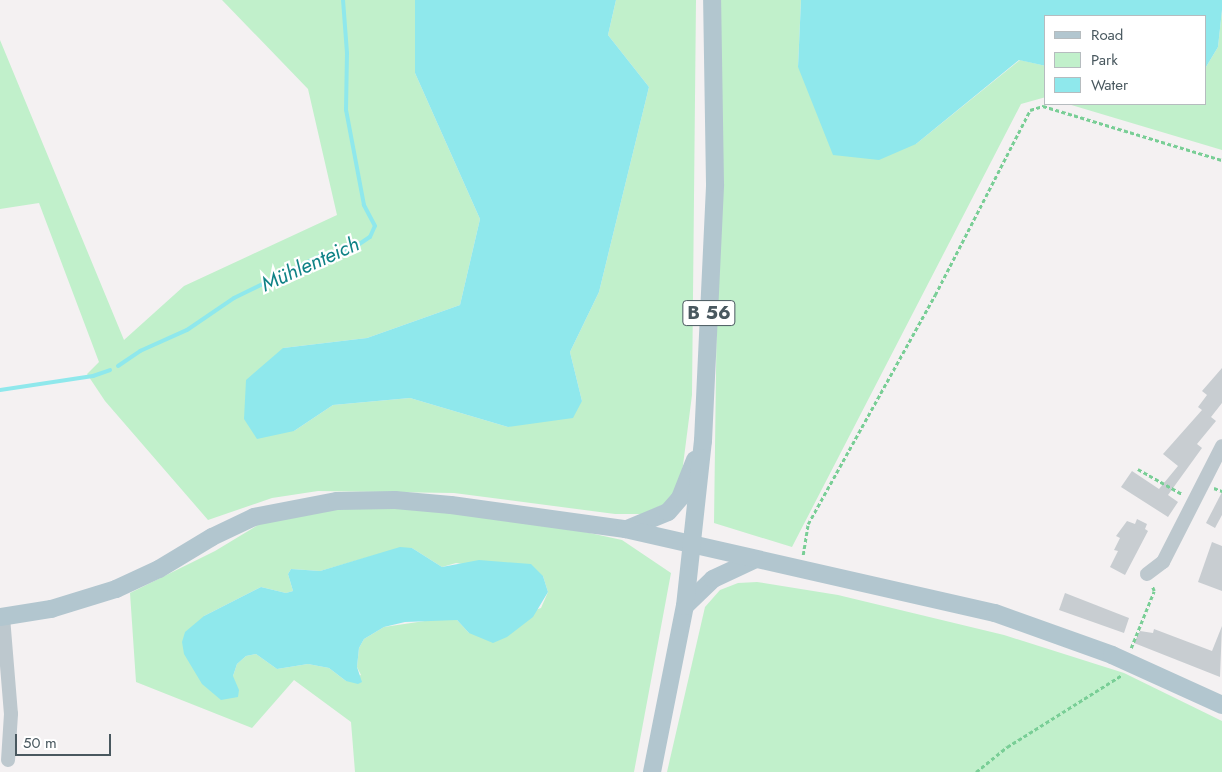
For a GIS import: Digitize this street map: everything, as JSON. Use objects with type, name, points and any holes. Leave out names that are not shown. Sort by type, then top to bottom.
[{"type":"main road","name":"B 56","points":[[652,772],[685,606],[703,441],[715,184],[712,0]]},
{"type":"main road","points":[[625,529],[668,512],[680,498],[703,441]]},
{"type":"main road","points":[[1,617],[90,599],[159,569],[212,537],[254,518],[337,501],[396,500],[451,505],[625,529],[995,613],[1131,664],[1222,705]]},
{"type":"main road","points":[[685,606],[713,579],[756,559]]},
{"type":"street","points":[[1147,574],[1163,562],[1222,446]]},
{"type":"street","points":[[1,617],[11,714],[8,760]]},
{"type":"path","points":[[802,568],[808,524],[935,294],[1030,110],[1043,106],[1222,160]]},
{"type":"path","points":[[1138,469],[1194,501]]},
{"type":"path","points":[[976,772],[1007,747],[1131,664],[1154,591],[1147,574]]},
{"type":"green space","points":[[222,0],[415,0],[415,73],[480,219],[460,305],[367,338],[283,348],[294,431],[333,405],[410,398],[508,427],[582,401],[570,352],[599,292],[649,87],[608,35],[616,0],[696,0],[692,395],[682,473],[669,502],[642,514],[615,514],[454,493],[318,491],[272,498],[208,520],[105,401],[87,374],[99,362],[39,203],[0,209],[0,40],[124,340],[184,286],[337,215],[308,89]]},
{"type":"green space","points":[[721,0],[801,0],[798,67],[916,144],[1020,60],[1044,66],[1044,98],[1021,104],[792,547],[714,523]]},
{"type":"green space","points":[[1222,10],[1222,150],[1071,105],[1207,105],[1207,65],[1218,47]]},
{"type":"green space","points":[[368,505],[425,507],[548,524],[622,540],[671,573],[634,772],[355,772],[351,722],[294,680],[252,728],[136,682],[130,593],[215,551],[263,522],[303,513]],"holes":[[[400,548],[412,548],[442,567],[456,563],[543,576],[548,592],[541,608],[469,633],[457,620],[445,618],[384,627],[364,639],[359,648],[357,667],[361,675],[346,681],[329,668],[308,664],[277,669],[256,654],[246,656],[237,664],[233,676],[204,616],[261,587],[286,593],[293,591],[288,574],[291,569],[320,571]]]},
{"type":"green space","points":[[757,582],[838,595],[1004,635],[1124,673],[1222,721],[1222,772],[667,772],[705,607],[720,590],[738,583]]},
{"type":"water","points":[[415,0],[616,0],[608,35],[649,87],[599,292],[570,352],[582,401],[573,418],[508,427],[410,398],[333,405],[294,431],[257,439],[244,419],[246,380],[283,348],[367,338],[460,305],[480,219],[415,73]]},
{"type":"water","points":[[801,0],[1222,0],[1218,47],[1207,65],[1207,15],[1044,15],[1044,66],[1019,60],[916,144],[879,160],[833,155],[798,67]]},
{"type":"water","points":[[400,547],[412,548],[442,567],[479,560],[531,564],[543,576],[548,592],[533,617],[507,637],[493,643],[469,633],[457,620],[405,622],[384,627],[364,639],[359,648],[357,667],[362,682],[358,684],[346,681],[329,668],[308,664],[277,669],[256,654],[246,656],[237,664],[233,676],[239,690],[238,697],[221,700],[202,684],[184,654],[182,642],[185,632],[204,616],[261,587],[286,593],[293,591],[288,574],[291,569],[320,571]]},
{"type":"building","points":[[1222,368],[1222,403],[1211,417],[1216,421],[1197,444],[1202,448],[1168,495],[1178,502],[1168,517],[1121,487],[1132,471],[1159,489],[1178,466],[1163,454],[1202,410],[1198,407],[1207,395],[1202,391]]},
{"type":"building","points":[[1222,492],[1222,515],[1215,528],[1206,523]]},
{"type":"building","points":[[1137,519],[1147,524],[1145,529],[1148,531],[1125,575],[1110,567],[1118,551],[1114,550],[1120,538],[1116,536],[1127,521],[1135,524]]},
{"type":"building","points":[[1212,542],[1222,546],[1222,591],[1198,582]]},
{"type":"building","points":[[1065,593],[1129,618],[1124,633],[1059,610]]},
{"type":"building","points":[[1222,626],[1220,677],[1134,643],[1140,631],[1153,633],[1154,629],[1212,651]]},
{"type":"waterway","name":"Mühlenteich","points":[[118,366],[140,351],[187,330],[234,298],[320,256],[349,251],[370,237],[375,226],[364,205],[346,110],[347,53],[343,0]]},
{"type":"waterway","name":"Mühlenteich","points":[[0,390],[93,376],[110,370]]}]
